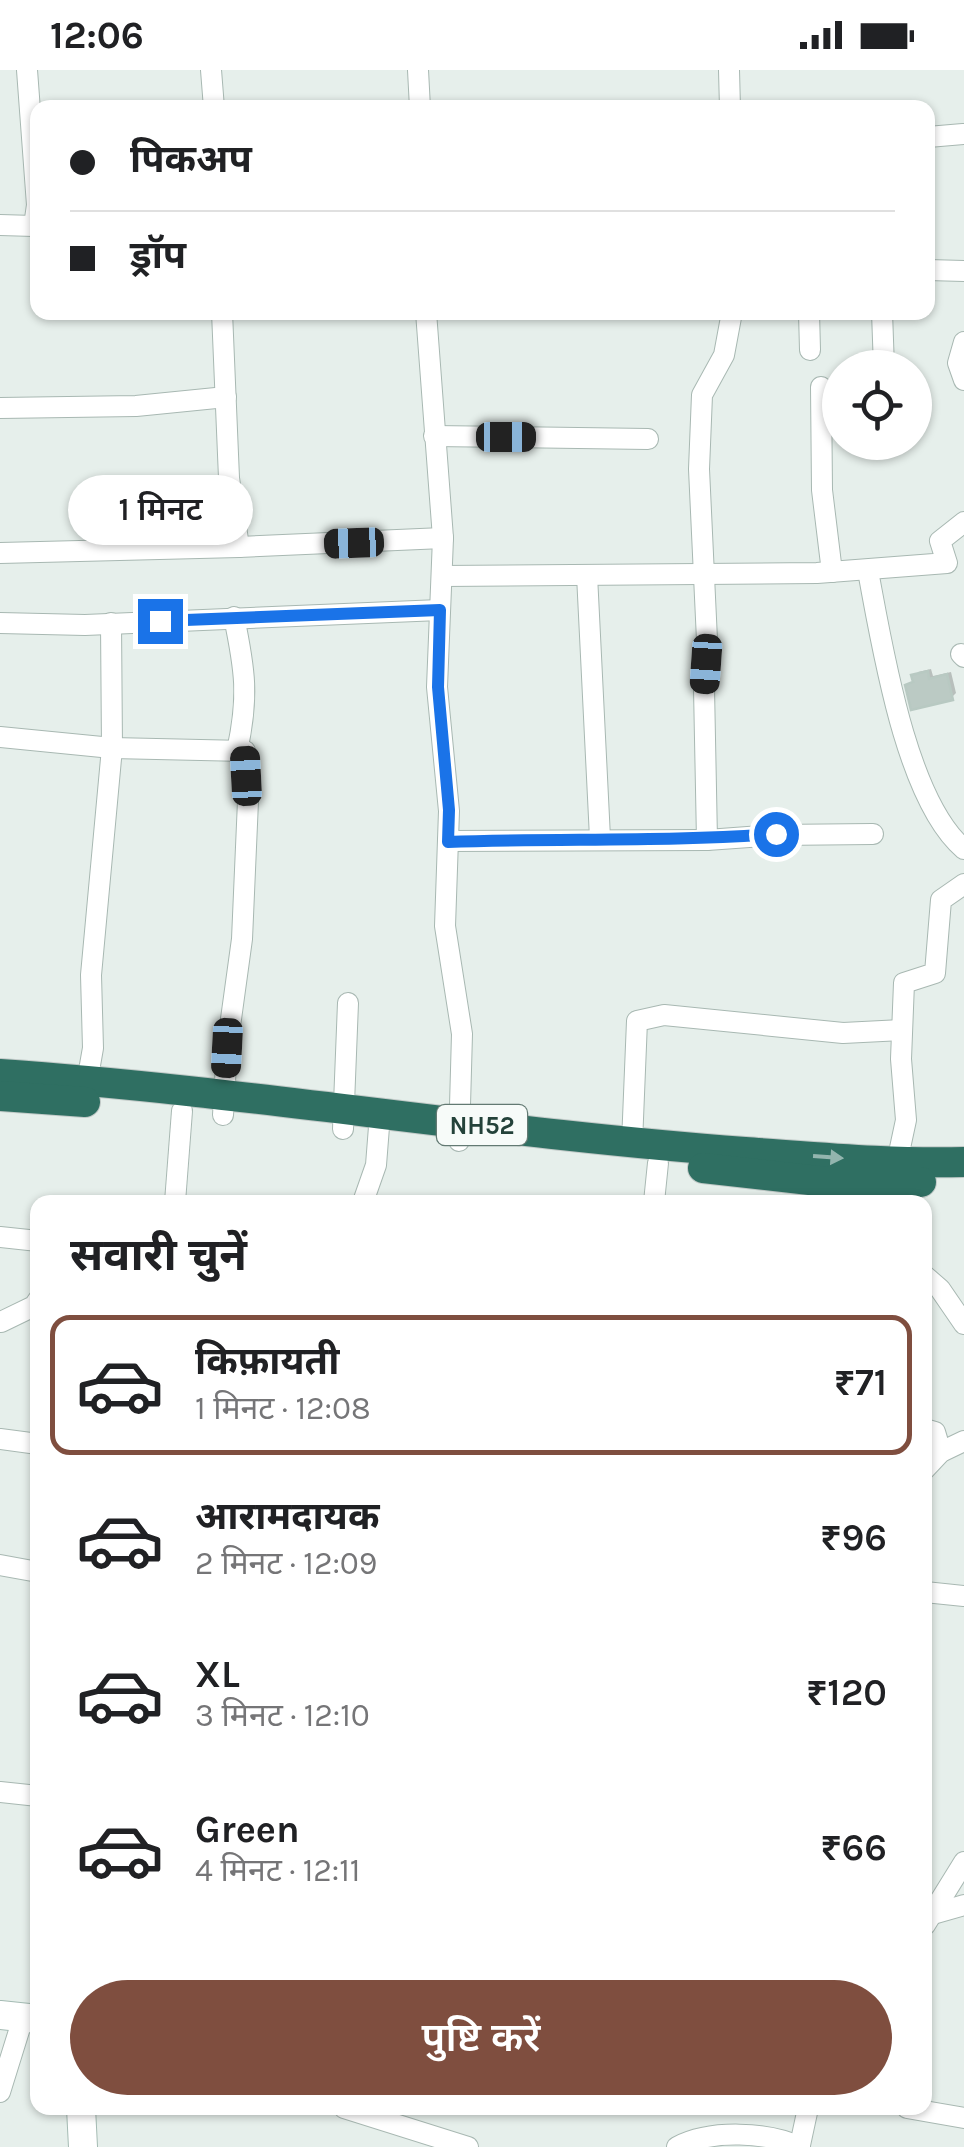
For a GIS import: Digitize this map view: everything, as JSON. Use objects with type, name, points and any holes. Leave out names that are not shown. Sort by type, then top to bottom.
[{"type":"highway","name":"NH52","points":[[0,1074],[87,1082],[224,1106],[459,1132],[658,1163],[826,1182],[964,1183]]},
{"type":"highway","name":"NH52","points":[[0,1096],[182,1111],[224,1106]]},
{"type":"highway","name":"NH52","points":[[459,1132],[632,1143],[908,1181],[964,1162]]},
{"type":"street","points":[[27,70],[30,107]]},
{"type":"street","points":[[211,70],[213,100]]},
{"type":"street","points":[[418,70],[420,100]]},
{"type":"street","points":[[729,70],[730,100]]},
{"type":"street","points":[[935,136],[964,134]]},
{"type":"street","points":[[0,225],[30,226]]},
{"type":"street","points":[[935,270],[964,271]]},
{"type":"street","points":[[222,320],[229,478],[239,548]]},
{"type":"street","points":[[427,320],[443,538],[438,687],[449,810],[445,926],[462,1034],[459,1132]]},
{"type":"street","points":[[707,840],[707,640],[699,470],[702,395],[724,355],[731,320]]},
{"type":"street","points":[[809,320],[810,350]]},
{"type":"street","points":[[882,320],[883,350]]},
{"type":"street","points":[[964,342],[958,363],[964,380]]},
{"type":"street","points":[[821,387],[822,490],[832,572]]},
{"type":"street","points":[[0,408],[136,406],[226,397]]},
{"type":"street","points":[[434,436],[648,438]]},
{"type":"street","points":[[442,576],[832,572],[948,563],[940,540],[964,522]]},
{"type":"street","points":[[0,554],[443,538]]},
{"type":"street","points":[[868,571],[912,762],[955,842],[964,849]]},
{"type":"street","points":[[587,575],[600,838]]},
{"type":"street","points":[[0,623],[112,623],[440,610]]},
{"type":"street","points":[[234,617],[245,669],[246,712],[237,751]]},
{"type":"street","points":[[87,1082],[93,1048],[92,975],[112,748],[112,623]]},
{"type":"street","points":[[0,737],[112,748],[245,751],[247,818],[242,939],[227,1048],[224,1106]]},
{"type":"street","points":[[448,842],[873,834]]},
{"type":"street","points":[[908,1181],[904,983],[935,973],[941,900],[964,884]]},
{"type":"street","points":[[343,1119],[348,1003]]},
{"type":"street","points":[[632,1143],[637,1021],[664,1016],[843,1034],[902,1030]]},
{"type":"street","points":[[176,1195],[182,1111]]},
{"type":"street","points":[[365,1195],[376,1164],[378,1123]]},
{"type":"street","points":[[655,1195],[658,1163]]},
{"type":"street","points":[[0,1237],[30,1240]]},
{"type":"street","points":[[932,1282],[964,1324]]},
{"type":"street","points":[[0,1324],[30,1308]]},
{"type":"street","points":[[932,1431],[941,1452]]},
{"type":"street","points":[[0,1438],[30,1443]]},
{"type":"street","points":[[932,1462],[941,1452],[964,1441]]},
{"type":"street","points":[[0,1565],[30,1571]]},
{"type":"street","points":[[932,1593],[964,1596]]},
{"type":"street","points":[[0,1792],[30,1795]]},
{"type":"street","points":[[932,1914],[964,1862]]},
{"type":"street","points":[[932,1878],[948,1883]]},
{"type":"street","points":[[932,1919],[964,1905]]},
{"type":"street","points":[[0,2092],[20,2017]]},
{"type":"street","points":[[932,2112],[964,2118]]},
{"type":"street","points":[[81,2115],[83,2147]]},
{"type":"street","points":[[365,2115],[460,2146]]},
{"type":"street","points":[[678,2147],[691,2140],[722,2135],[800,2146],[807,2115]]},
{"type":"building","points":[[928,671],[929,679],[947,674],[953,700],[911,710],[905,685],[913,682],[911,675]]},
{"type":"route","points":[[160,621],[440,610],[438,687],[449,810],[448,842],[600,838],[647,842],[776,834]]}]
